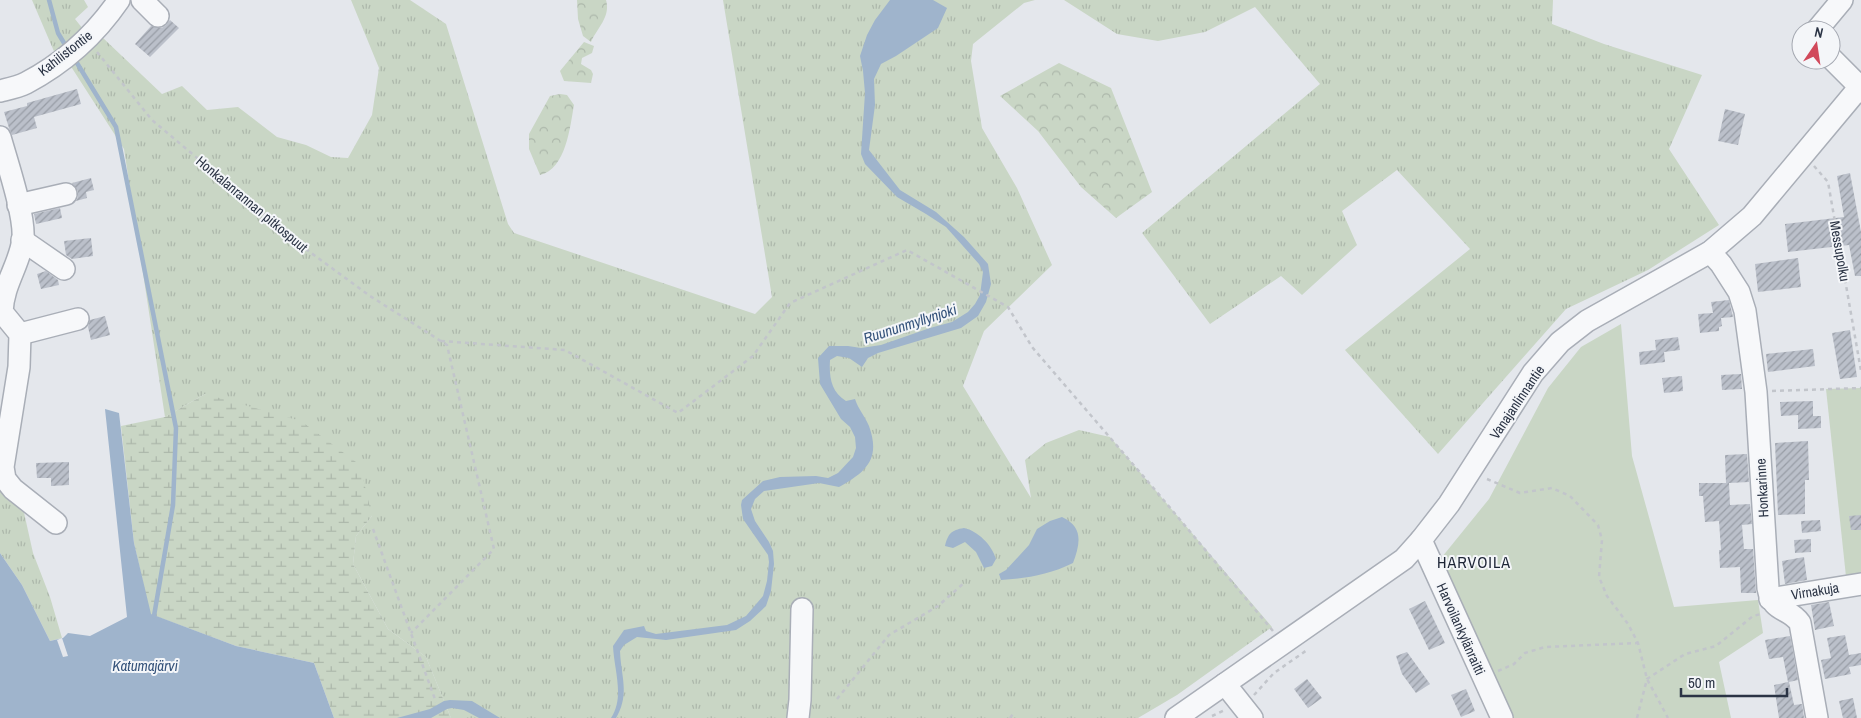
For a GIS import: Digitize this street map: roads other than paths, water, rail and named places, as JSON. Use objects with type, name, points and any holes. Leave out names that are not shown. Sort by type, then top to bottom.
[{"type":"street","name":"Kahilistontie","points":[[0,91],[25,84],[57,63],[87,40],[119,0]]},
{"type":"street","points":[[142,0],[158,16]]},
{"type":"street","points":[[1825,20],[1842,0]]},
{"type":"street","points":[[1841,68],[1861,89]]},
{"type":"street","name":"Vanajanlinnantie","points":[[1176,718],[1381,577],[1404,559],[1449,504],[1534,373],[1560,342],[1587,321],[1710,252],[1752,216],[1853,95],[1861,89]]},
{"type":"street","points":[[0,137],[18,205],[22,240],[21,249],[3,298],[2,312],[20,334],[19,367],[3,467],[5,480],[12,489],[56,523]]},
{"type":"street","points":[[18,205],[66,194]]},
{"type":"street","points":[[22,240],[64,269]]},
{"type":"street","name":"Honkarinne","points":[[1710,252],[1731,279],[1742,301],[1756,392],[1765,552],[1775,604]]},
{"type":"street","points":[[20,334],[78,318]]},
{"type":"street","name":"Harvoilankylänraitti","points":[[1421,540],[1502,718]]},
{"type":"street","name":"Virnakuja","points":[[1775,604],[1861,584]]},
{"type":"street","points":[[1775,604],[1800,623],[1817,718]]},
{"type":"street","points":[[798,718],[802,609]]},
{"type":"street","points":[[1225,684],[1247,711]]},
{"type":"water","points":[[890,0],[933,0],[947,8],[938,28],[881,64],[874,79],[875,105],[869,150],[900,190],[936,212],[964,237],[988,264],[991,284],[986,302],[978,316],[961,328],[878,353],[868,358],[862,367],[849,358],[837,356],[830,360],[830,372],[834,389],[846,401],[855,399],[869,426],[873,447],[869,463],[857,476],[839,487],[819,483],[764,491],[755,499],[751,509],[755,521],[773,551],[774,564],[771,591],[766,606],[750,621],[736,630],[666,640],[637,637],[624,645],[620,651],[624,685],[623,701],[616,718],[611,718],[615,710],[618,692],[613,646],[624,630],[644,626],[646,631],[656,634],[727,625],[746,616],[763,596],[767,581],[768,555],[743,519],[742,500],[763,481],[780,477],[816,476],[828,478],[838,473],[853,457],[856,448],[855,437],[850,427],[841,419],[820,384],[818,358],[829,346],[861,348],[881,345],[952,322],[968,312],[980,295],[983,272],[979,264],[946,227],[897,197],[865,164],[861,154],[865,93],[860,56],[867,35],[875,20]]},
{"type":"water","name":"Katumajärvi","points":[[105,409],[119,413],[134,543],[151,614],[236,646],[314,663],[334,718],[0,718],[0,553],[22,585],[50,641],[63,638],[68,633],[90,636],[127,617]]},
{"type":"water","points":[[1062,517],[1069,521],[1077,531],[1078,543],[1073,563],[1038,575],[1001,580],[999,574],[1006,570],[1029,545],[1037,529],[1050,521]]},
{"type":"water","points":[[964,528],[979,535],[988,544],[996,559],[992,566],[984,568],[976,552],[965,542],[953,548],[945,546],[947,538],[951,533]]},
{"type":"water","points":[[444,701],[472,701],[500,718],[479,718],[464,710],[452,708],[431,718],[397,718],[430,709]]},
{"type":"waterway","points":[[49,0],[58,33],[64,43]]},
{"type":"waterway","points":[[77,63],[116,127],[176,428],[173,505],[154,616]]},
{"type":"district","name":"HARVOILA","points":[[1474,562]]},
{"type":"water label","name":"Ruununmyllynjoki","points":[[910,324]]}]
